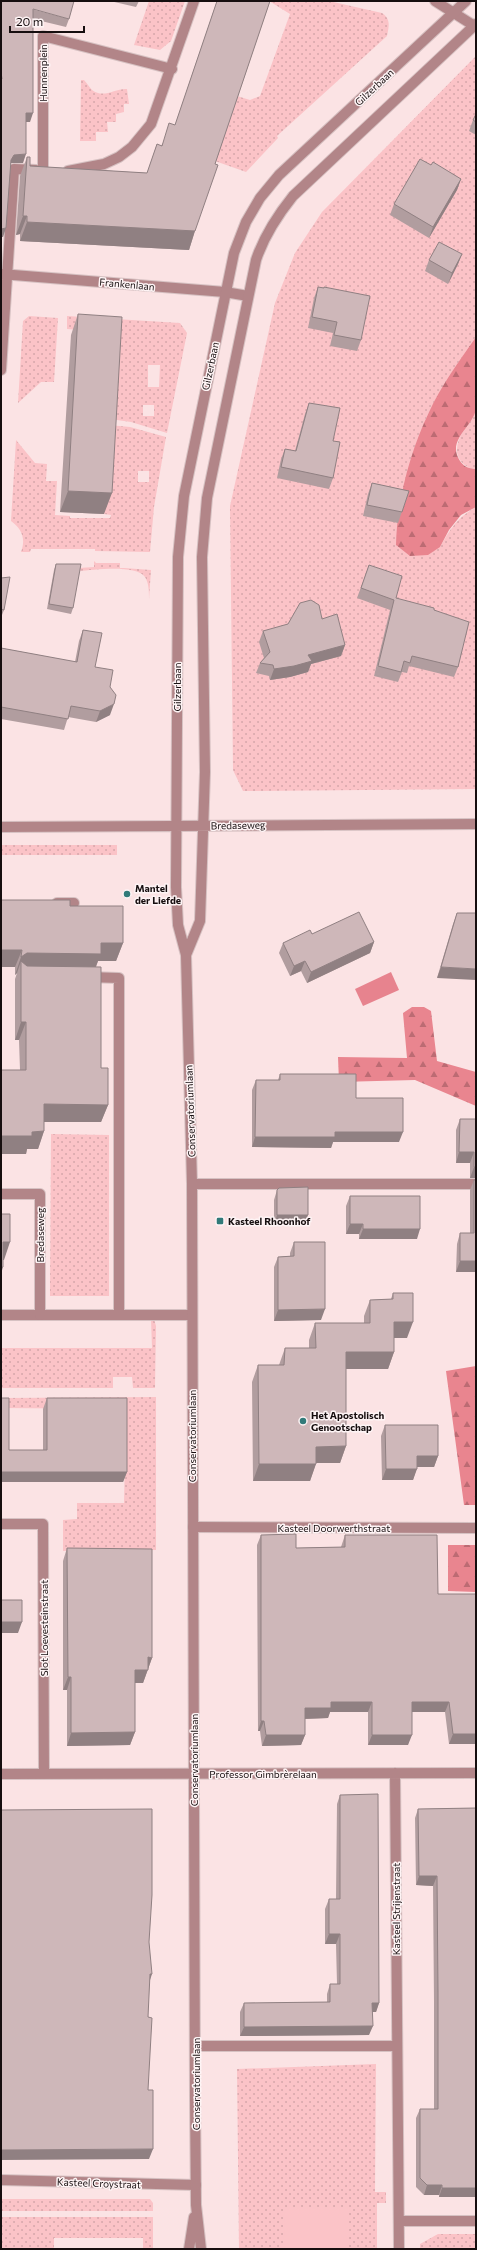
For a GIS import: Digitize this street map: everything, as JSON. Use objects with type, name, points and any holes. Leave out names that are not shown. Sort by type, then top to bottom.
[{"type":"street","points":[[1,370],[3,274],[14,169],[68,171],[88,168],[119,157],[132,147],[151,124],[172,69],[194,1]]},
{"type":"street","points":[[203,826],[205,772],[202,557],[207,498],[248,296],[260,248],[279,214],[288,202],[475,26],[453,14],[435,1]]},
{"type":"street","name":"Gilzerbaan","points":[[177,826],[178,557],[190,465],[234,253],[246,222],[260,198],[280,175],[466,1]]},
{"type":"street","name":"Hunnenplein","points":[[43,170],[43,36],[172,69]]},
{"type":"street","name":"Frankenlaan","points":[[3,274],[225,292],[248,296]]},
{"type":"street","name":"Bredaseweg","points":[[1,827],[476,824]]},
{"type":"street","name":"Conservatoriumlaan","points":[[177,826],[178,925],[186,955],[192,1184],[196,2205],[201,2249]]},
{"type":"street","name":"Conservatoriumlaan","points":[[186,955],[200,921],[203,826]]},
{"type":"street","points":[[45,903],[74,903]]},
{"type":"street","points":[[74,977],[119,978],[119,1315]]},
{"type":"street","points":[[192,1184],[476,1184]]},
{"type":"street","name":"Bredaseweg","points":[[1,1194],[40,1194],[40,1315]]},
{"type":"street","points":[[1,1315],[192,1315]]},
{"type":"street","name":"Slot Loevesteinstraat","points":[[1,1524],[43,1524],[44,1774]]},
{"type":"street","name":"Kasteel Doorwerthstraat","points":[[193,1527],[476,1528]]},
{"type":"street","name":"Kasteel Strijenstraat","points":[[395,1773],[396,2046],[400,2221],[399,2249]]},
{"type":"street","name":"Professor Gimbrèrelaan","points":[[1,1774],[476,1773]]},
{"type":"street","points":[[196,2046],[396,2046]]},
{"type":"street","name":"Kasteel Croystraat","points":[[1,2180],[196,2185]]},
{"type":"street","name":"Conservatoriumlaan","points":[[189,2249],[196,2205]]},
{"type":"street","points":[[400,2221],[476,2221]]},
{"type":"shaded area","points":[[149,1],[185,1],[171,41],[160,50],[134,45]]},
{"type":"shaded area","points":[[269,1],[329,1],[382,13],[385,15],[389,23],[387,36],[277,136],[278,138],[246,172],[215,161],[237,96],[250,100],[260,96],[290,14]]},
{"type":"shaded area","points":[[476,56],[476,337],[445,383],[423,425],[410,465],[397,520],[440,547],[455,524],[464,515],[476,507],[476,789],[243,791],[233,770],[230,506],[275,303],[295,253],[322,212]]},
{"type":"shaded area","points":[[81,80],[84,80],[92,90],[101,94],[127,89],[129,104],[124,104],[124,112],[116,114],[116,122],[107,122],[108,132],[96,132],[96,141],[80,141]]},
{"type":"shaded area","points":[[29,316],[58,318],[54,382],[41,382],[18,403],[23,321]]},
{"type":"shaded area","points":[[67,316],[180,323],[187,333],[167,433],[131,422],[110,419],[93,331],[67,329]],"holes":[[[148,365],[160,365],[159,387],[148,387]],[[143,405],[154,405],[154,416],[143,416]]]},
{"type":"shaded area","points":[[476,410],[476,469],[471,469],[462,463],[458,456],[457,449],[458,441]]},
{"type":"shaded area","points":[[109,425],[130,427],[166,437],[154,507],[150,552],[95,551],[95,549],[31,549],[30,552],[21,552],[23,543],[22,535],[18,527],[11,521],[16,440],[35,463],[47,464],[46,481],[57,481],[55,515],[70,516],[70,518],[110,518],[111,515],[104,514]],"holes":[[[138,471],[149,471],[149,482],[138,482]]]},
{"type":"shaded area","points":[[94,561],[96,563],[120,563],[120,568],[151,570],[149,599],[145,577],[133,570],[104,569],[79,571],[79,568],[94,567]]},
{"type":"shaded area","points":[[1,845],[117,845],[117,855],[1,855]]},
{"type":"shaded area","points":[[391,972],[399,990],[363,1006],[355,989]]},
{"type":"shaded area","points":[[51,1134],[109,1135],[109,1296],[50,1296]]},
{"type":"shaded area","points":[[151,1319],[154,1319],[156,1326],[155,1388],[133,1388],[132,1377],[113,1377],[113,1388],[1,1388],[1,1348],[152,1348]]},
{"type":"shaded area","points":[[156,1397],[156,1550],[63,1551],[63,1520],[77,1519],[77,1503],[124,1503],[126,1409],[1,1408],[1,1398]]},
{"type":"shaded area","points":[[376,2064],[375,2192],[386,2192],[386,2203],[377,2203],[377,2249],[349,2249],[349,2209],[285,2208],[285,2249],[239,2249],[237,2069]]},
{"type":"shaded area","points":[[1,2199],[150,2199],[153,2203],[153,2211],[1,2211]]},
{"type":"shaded area","points":[[284,2208],[349,2208],[349,2249],[285,2249]]},
{"type":"shaded area","points":[[1,2217],[153,2217],[153,2249],[143,2249],[143,2238],[54,2238],[54,2249],[1,2249]]},
{"type":"shaded area","points":[[438,2234],[476,2234],[476,2249],[420,2249],[420,2244]]},
{"type":"green space","points":[[476,337],[476,409],[474,416],[458,440],[456,447],[460,461],[463,465],[476,469],[476,507],[461,515],[449,530],[440,547],[428,555],[410,556],[396,545],[399,511],[410,460],[422,427],[434,402]]},
{"type":"green space","points":[[412,1007],[424,1007],[431,1011],[437,1061],[476,1072],[476,1106],[415,1080],[339,1082],[338,1057],[407,1058],[403,1013]]},
{"type":"green space","points":[[476,1366],[476,1505],[464,1505],[446,1371]]},
{"type":"green space","points":[[448,1545],[476,1545],[476,1592],[448,1591]]},
{"type":"building","points":[[1,1],[74,1],[69,19],[33,9],[33,113],[26,113],[26,154],[14,155],[11,160],[6,228],[1,229],[2,79]]},
{"type":"building","points":[[217,1],[270,1],[215,164],[218,165],[195,231],[27,222],[27,216],[23,216],[27,157],[30,157],[30,166],[147,173],[157,144],[162,146],[169,123],[175,125]]},
{"type":"building","points":[[476,114],[476,122],[473,120]]},
{"type":"building","points":[[420,159],[431,165],[433,162],[461,179],[433,227],[394,204]]},
{"type":"building","points":[[439,242],[462,254],[452,273],[429,260]]},
{"type":"building","points":[[318,287],[370,296],[361,340],[334,335],[337,322],[312,317]]},
{"type":"building","points":[[78,314],[122,317],[112,493],[68,491]]},
{"type":"building","points":[[309,403],[340,408],[333,441],[340,442],[333,478],[281,467],[285,449],[296,451]]},
{"type":"building","points":[[372,483],[409,491],[402,512],[367,505]]},
{"type":"building","points":[[56,564],[81,564],[73,608],[49,604]]},
{"type":"building","points":[[369,565],[402,576],[396,598],[434,608],[434,610],[469,622],[458,667],[412,656],[410,663],[404,661],[401,672],[378,666],[394,600],[361,588]]},
{"type":"building","points":[[10,577],[4,610],[1,609],[1,578]]},
{"type":"building","points":[[311,600],[319,605],[322,619],[337,614],[345,645],[308,655],[312,661],[294,666],[274,669],[273,665],[260,663],[270,652],[263,631],[288,624],[300,603]]},
{"type":"building","points":[[83,630],[102,633],[95,667],[113,670],[110,687],[116,695],[114,704],[100,711],[71,706],[68,719],[1,707],[1,648],[77,662]]},
{"type":"building","points":[[1,900],[70,900],[70,906],[123,906],[123,943],[101,943],[101,954],[27,953],[21,957],[22,950],[1,950]]},
{"type":"building","points":[[359,912],[374,942],[311,972],[305,961],[294,966],[283,943],[310,930],[312,934]]},
{"type":"building","points":[[457,913],[476,913],[476,969],[441,967]]},
{"type":"building","points":[[21,961],[27,966],[101,967],[101,1068],[108,1068],[108,1105],[44,1104],[44,1131],[32,1132],[32,1136],[1,1136],[1,1070],[26,1070],[26,1022],[21,1022]]},
{"type":"building","points":[[280,1074],[356,1074],[356,1098],[403,1098],[403,1132],[335,1132],[335,1137],[255,1137],[256,1080],[280,1080]]},
{"type":"building","points":[[460,1119],[476,1119],[476,1167],[474,1167],[474,1152],[459,1152]]},
{"type":"building","points":[[474,1180],[476,1180],[476,1261],[460,1261],[460,1233],[474,1233]]},
{"type":"building","points":[[308,1187],[308,1215],[277,1215],[277,1190],[279,1188]]},
{"type":"building","points":[[350,1196],[420,1196],[420,1229],[363,1229],[363,1224],[350,1224]]},
{"type":"building","points":[[1,1214],[10,1214],[10,1242],[3,1242],[3,1267],[1,1267]]},
{"type":"building","points":[[294,1242],[325,1242],[325,1309],[278,1310],[278,1257],[294,1256]]},
{"type":"building","points":[[393,1293],[413,1293],[413,1322],[394,1322],[394,1352],[346,1352],[346,1446],[316,1447],[316,1464],[259,1464],[258,1365],[284,1365],[285,1348],[316,1348],[315,1323],[370,1323],[370,1300],[393,1299]]},
{"type":"building","points":[[1,1398],[9,1398],[9,1450],[47,1450],[47,1398],[127,1398],[127,1472],[1,1472]]},
{"type":"building","points":[[385,1425],[438,1425],[438,1456],[417,1456],[417,1469],[386,1469]]},
{"type":"building","points":[[296,1534],[296,1548],[345,1547],[345,1535],[437,1535],[438,1594],[476,1594],[476,1734],[453,1734],[449,1702],[412,1702],[412,1735],[372,1735],[372,1702],[331,1702],[331,1708],[305,1708],[305,1735],[266,1735],[264,1721],[261,1721],[261,1535]]},
{"type":"building","points":[[67,1548],[152,1549],[152,1658],[148,1657],[148,1670],[135,1670],[135,1732],[71,1733],[71,1677],[68,1677]]},
{"type":"building","points":[[1,1600],[22,1600],[22,1622],[1,1622]]},
{"type":"building","points":[[378,1794],[379,2003],[372,2003],[373,2026],[244,2027],[244,2003],[330,2002],[330,1984],[340,1984],[340,1934],[329,1934],[329,1899],[340,1899],[340,1795]]},
{"type":"building","points":[[476,1808],[476,2188],[442,2188],[442,2185],[427,2185],[420,2178],[420,2109],[438,2109],[438,1992],[437,1876],[419,1876],[418,1809]]},
{"type":"building","points":[[152,1809],[152,1895],[149,1942],[152,1974],[150,1974],[148,2017],[152,2018],[148,2090],[153,2090],[153,2149],[1,2150],[1,1810]]},
{"type":"place","name":"Mantel der Liefde","points":[[127,894]]},
{"type":"place","name":"Kasteel Rhoonhof","points":[[220,1221]]},
{"type":"place","name":"Het Apostolisch Genootschap","points":[[303,1421]]}]
